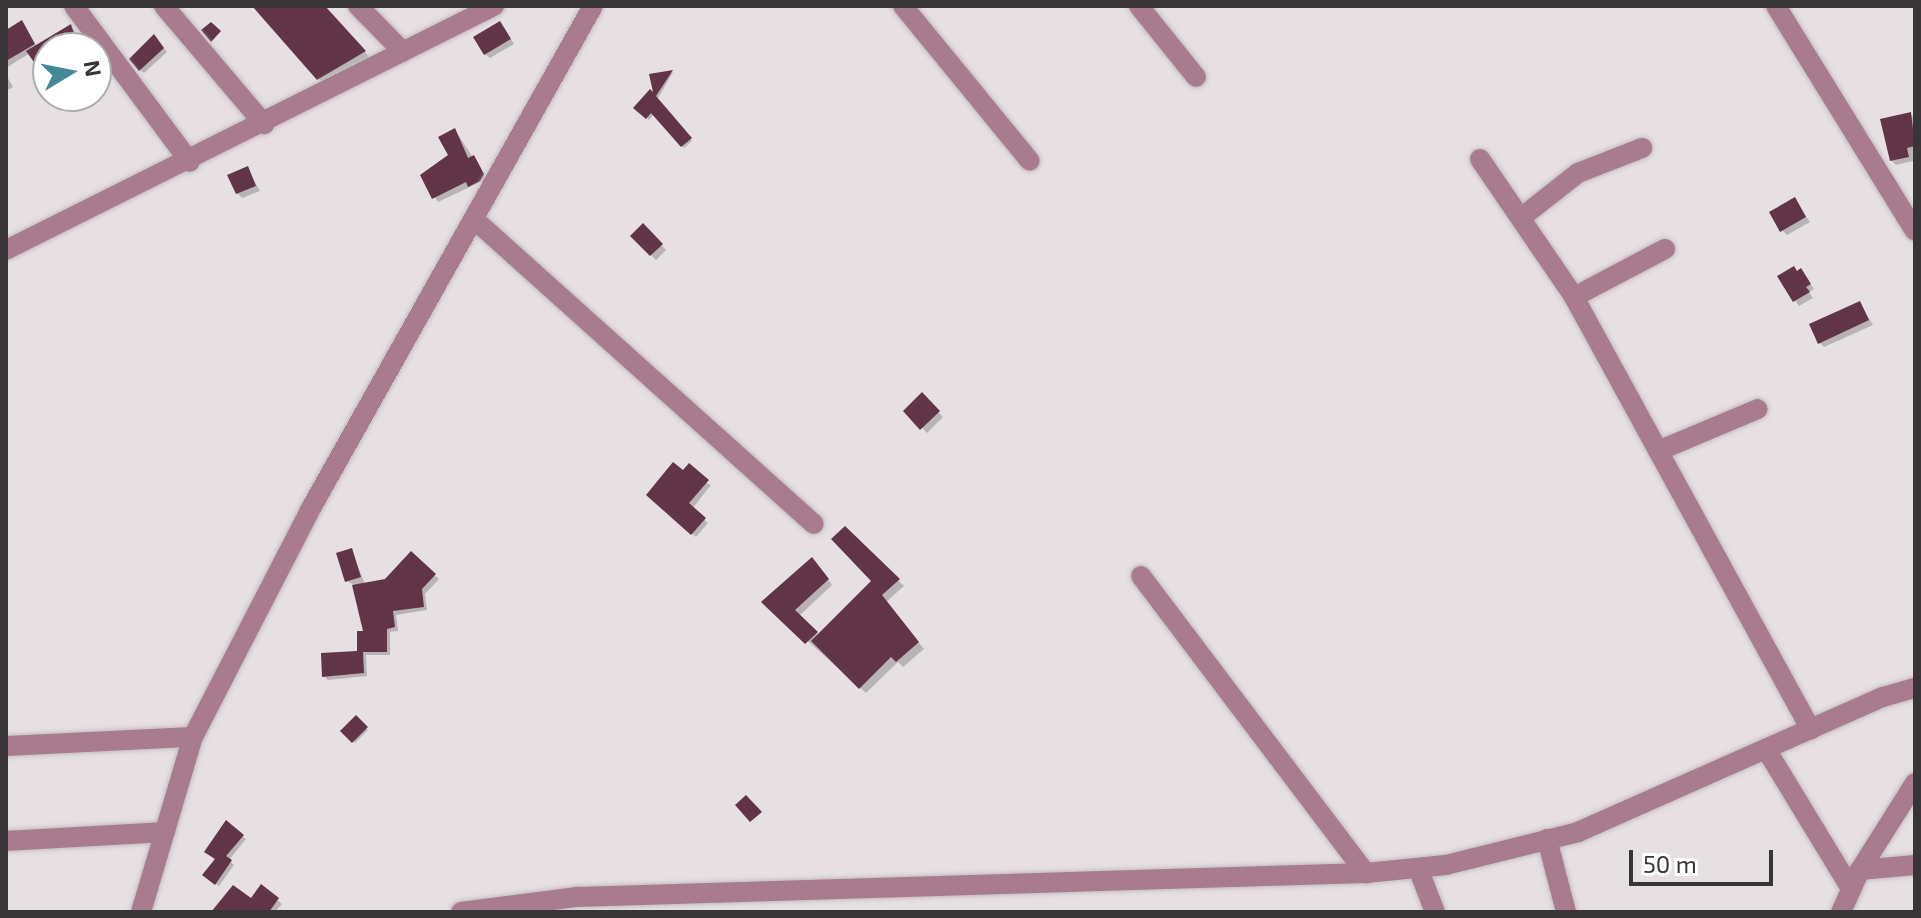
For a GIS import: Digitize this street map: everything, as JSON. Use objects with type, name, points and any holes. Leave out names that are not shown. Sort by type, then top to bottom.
[{"type":"street","points":[[74,6],[190,162]]},
{"type":"street","points":[[164,6],[264,124]]},
{"type":"street","points":[[358,6],[403,52]]},
{"type":"street","points":[[6,250],[190,162],[494,6]]},
{"type":"street","points":[[141,912],[193,737],[310,510],[593,6]]},
{"type":"street","points":[[903,6],[1030,161]]},
{"type":"street","points":[[1139,6],[1196,77]]},
{"type":"street","points":[[1776,6],[1915,231]]},
{"type":"street","points":[[1522,217],[1578,173],[1642,148]]},
{"type":"street","points":[[1480,159],[1574,297],[1811,729]]},
{"type":"street","points":[[475,220],[814,524]]},
{"type":"street","points":[[1574,297],[1665,249]]},
{"type":"street","points":[[1658,451],[1758,409]]},
{"type":"street","points":[[1141,576],[1366,873]]},
{"type":"street","points":[[461,912],[577,897],[1366,873],[1418,868],[1578,832],[1811,729],[1915,688]]},
{"type":"street","points":[[6,746],[193,737]]},
{"type":"street","points":[[1766,749],[1849,897]]},
{"type":"street","points":[[1849,897],[1915,783]]},
{"type":"street","points":[[6,841],[165,832]]},
{"type":"street","points":[[1547,839],[1566,912]]},
{"type":"street","points":[[1849,897],[1915,865]]},
{"type":"street","points":[[1418,868],[1435,912]]},
{"type":"building","points":[[252,6],[325,6],[366,51],[317,80]]},
{"type":"building","points":[[22,20],[32,38],[32,46],[6,61],[6,30]]},
{"type":"building","points":[[500,21],[511,39],[484,55],[473,37]]},
{"type":"building","points":[[211,22],[221,31],[211,42],[201,30]]},
{"type":"building","points":[[71,24],[74,32],[58,32]]},
{"type":"building","points":[[154,34],[164,48],[139,71],[129,59]]},
{"type":"building","points":[[673,70],[656,96],[692,138],[681,147],[651,113],[646,119],[633,108],[650,89],[653,92],[649,74]]},
{"type":"building","points":[[1911,112],[1915,146],[1907,148],[1909,157],[1890,161],[1880,119]]},
{"type":"building","points":[[455,128],[468,158],[474,155],[484,174],[480,181],[468,187],[466,182],[432,199],[420,175],[448,155],[438,137]]},
{"type":"building","points":[[248,166],[256,186],[236,194],[227,175]]},
{"type":"building","points":[[1795,197],[1806,217],[1780,232],[1769,212]]},
{"type":"building","points":[[643,223],[663,244],[650,256],[630,236]]},
{"type":"building","points":[[1794,266],[1797,271],[1801,268],[1811,284],[1806,287],[1810,292],[1793,302],[1777,276]]},
{"type":"building","points":[[1860,301],[1869,320],[1818,344],[1809,324]]},
{"type":"building","points":[[922,392],[940,411],[920,430],[903,411]]},
{"type":"building","points":[[673,462],[683,470],[689,463],[709,480],[689,503],[706,518],[691,535],[646,495]]},
{"type":"building","points":[[845,526],[900,579],[882,595],[919,642],[896,662],[891,657],[859,689],[811,641],[871,581],[831,539]]},
{"type":"building","points":[[352,548],[361,577],[345,582],[336,553]]},
{"type":"building","points":[[411,551],[436,574],[422,589],[424,607],[393,611],[395,627],[387,629],[387,652],[363,652],[364,673],[322,677],[321,653],[357,651],[357,631],[363,631],[352,585],[385,579]]},
{"type":"building","points":[[812,557],[829,579],[795,610],[818,632],[805,644],[761,602]]},
{"type":"building","points":[[356,715],[368,727],[352,743],[340,731]]},
{"type":"building","points":[[746,795],[762,812],[750,822],[735,805]]},
{"type":"building","points":[[226,820],[244,835],[226,856],[232,860],[215,885],[202,875],[215,859],[204,852]]},
{"type":"building","points":[[261,884],[279,898],[269,912],[211,912],[233,885],[251,898]]}]
